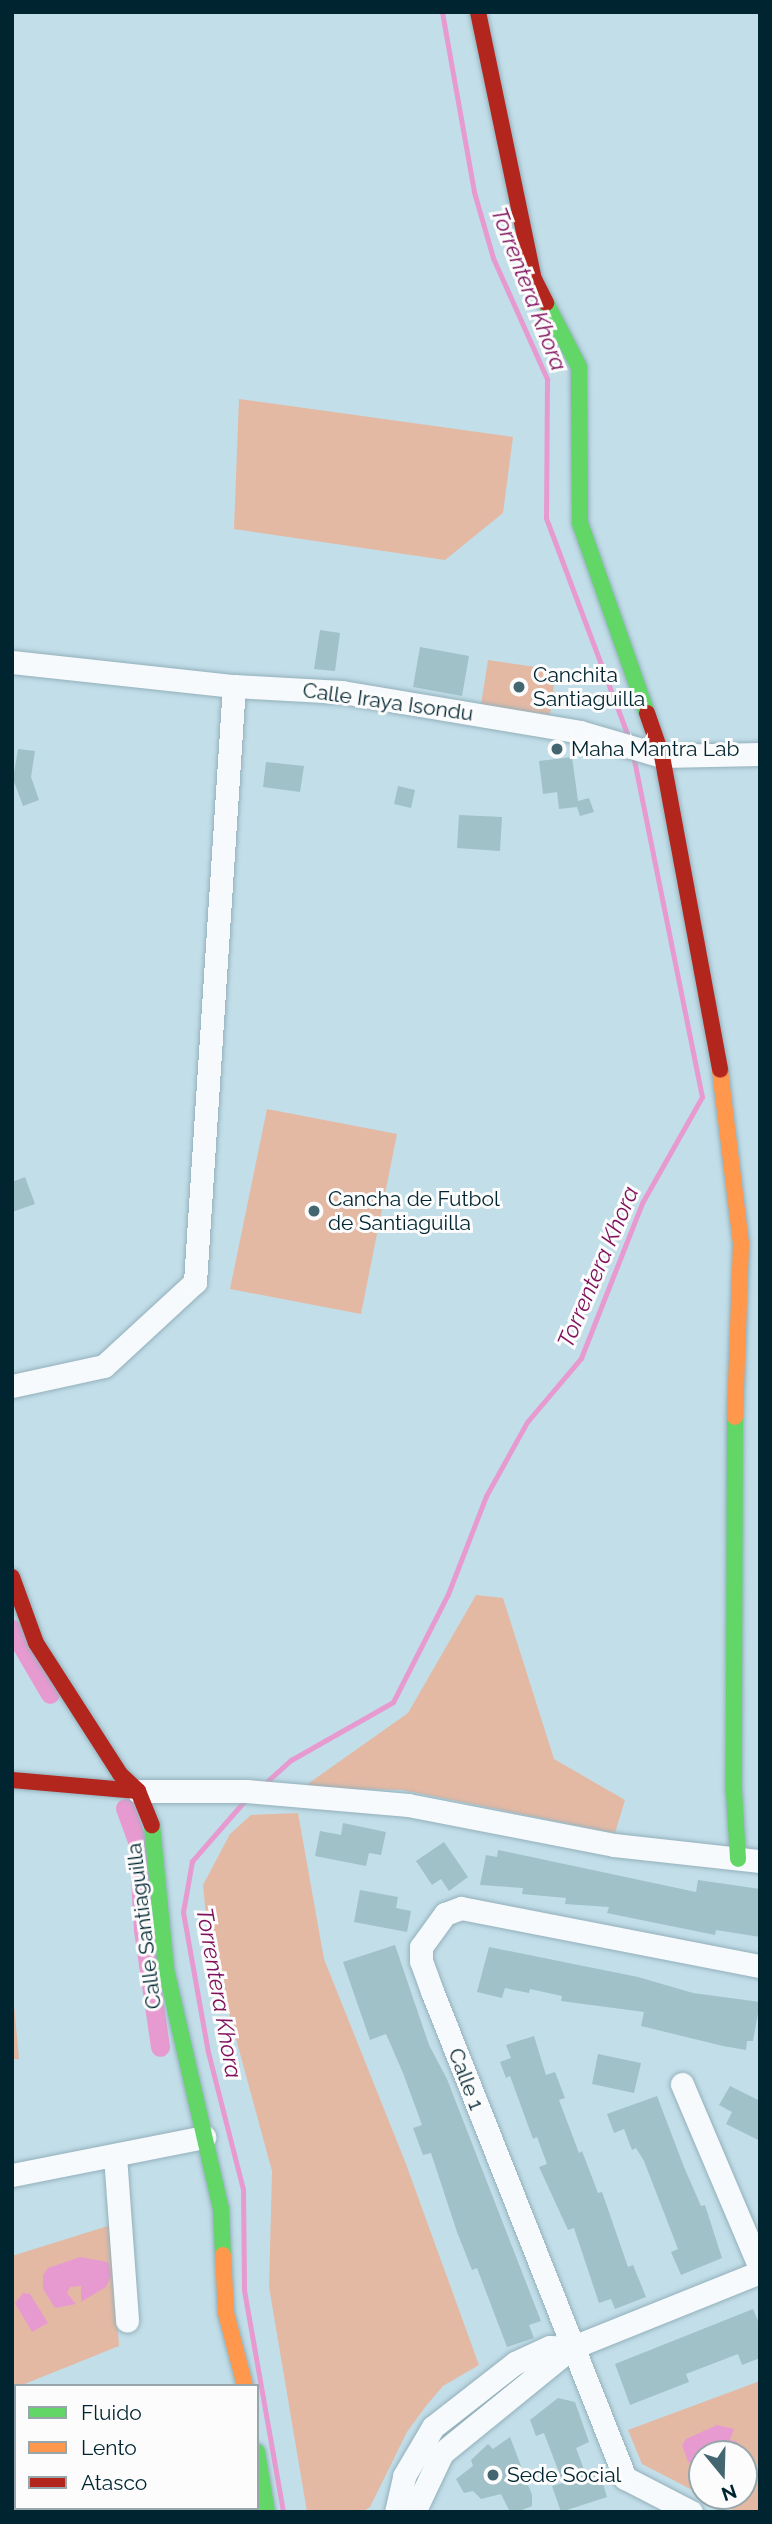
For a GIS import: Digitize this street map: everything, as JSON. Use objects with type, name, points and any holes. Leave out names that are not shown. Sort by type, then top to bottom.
[{"type":"street","points":[[12,1780],[138,1791],[246,1791],[408,1805],[614,1845],[749,1860],[734,1791],[735,1354],[741,1244],[714,1023],[652,753],[580,523],[579,367],[534,279],[478,12]]},
{"type":"street","name":"Calle Iraya Isondu","points":[[12,662],[234,686],[342,692],[616,742],[652,753],[760,754]]},
{"type":"street","points":[[12,1386],[104,1366],[195,1282],[234,686]]},
{"type":"street","name":"Calle Santiaguilla","points":[[12,1577],[36,1643],[55,1676],[120,1774],[138,1791],[158,1852],[157,1900],[166,1969],[221,2209],[226,2313],[244,2384]]},
{"type":"street","name":"Calle 1","points":[[691,2512],[625,2478],[571,2348],[421,1961],[421,1947],[445,1914],[461,1908],[760,1966]]},
{"type":"street","points":[[396,2512],[404,2476],[433,2427],[571,2348],[760,2270],[682,2084]]},
{"type":"street","points":[[12,2175],[204,2137]]},
{"type":"street","points":[[115,2156],[127,2321]]},
{"type":"street","points":[[414,2512],[442,2453],[503,2386]]},
{"type":"street","points":[[259,2464],[267,2512]]},
{"type":"shaded area","points":[[239,399],[513,437],[503,513],[445,560],[234,529]]},
{"type":"shaded area","name":"Canchita Santiaguilla","points":[[488,660],[556,670],[550,715],[481,705]]},
{"type":"shaded area","name":"Cancha de Futbol de Santiaguilla","points":[[267,1109],[397,1134],[361,1314],[230,1289]]},
{"type":"shaded area","points":[[476,1595],[503,1598],[554,1759],[625,1800],[615,1833],[402,1790],[302,1788],[408,1713]]},
{"type":"shaded area","points":[[298,1813],[324,1959],[406,2164],[479,2365],[443,2386],[426,2406],[407,2432],[370,2507],[362,2512],[307,2512],[269,2287],[272,2171],[208,1936],[203,1885],[230,1834],[251,1815]]},
{"type":"shaded area","points":[[12,1983],[19,2059],[12,2059]]},
{"type":"shaded area","points":[[111,2225],[119,2346],[24,2384],[14,2384],[12,2389],[12,2256]]},
{"type":"shaded area","points":[[80,2257],[108,2262],[111,2276],[106,2287],[81,2302],[81,2286],[70,2287],[67,2293],[76,2304],[55,2308],[43,2289],[43,2275],[48,2268]]},
{"type":"shaded area","points":[[23,2293],[30,2294],[48,2323],[32,2332],[15,2303]]},
{"type":"shaded area","points":[[760,2381],[760,2512],[733,2510],[758,2510],[758,2440],[688,2440],[688,2488],[642,2464],[628,2430]]},
{"type":"shaded area","points":[[717,2425],[734,2429],[730,2440],[688,2440],[688,2462],[682,2445],[686,2439]]},
{"type":"building","points":[[320,630],[340,633],[335,671],[314,669]]},
{"type":"building","points":[[420,647],[469,656],[462,696],[413,687]]},
{"type":"building","points":[[18,749],[35,751],[31,777],[39,800],[23,806],[13,779]]},
{"type":"building","points":[[572,757],[578,801],[589,798],[594,812],[580,816],[577,807],[559,809],[557,792],[543,794],[539,761]]},
{"type":"building","points":[[266,762],[304,766],[300,792],[263,787]]},
{"type":"building","points":[[398,786],[415,790],[411,808],[394,804]]},
{"type":"building","points":[[459,815],[502,817],[500,851],[457,848]]},
{"type":"building","points":[[25,1177],[35,1204],[12,1212],[12,1182]]},
{"type":"building","points":[[343,1823],[386,1832],[381,1855],[369,1853],[366,1866],[315,1856],[320,1831],[341,1835]]},
{"type":"building","points":[[444,1842],[468,1877],[449,1891],[441,1879],[432,1885],[416,1861]]},
{"type":"building","points":[[498,1850],[696,1892],[698,1880],[760,1889],[760,1937],[716,1930],[715,1935],[607,1913],[609,1907],[565,1904],[566,1898],[522,1894],[523,1888],[480,1885],[486,1855],[497,1857]]},
{"type":"building","points":[[360,1890],[398,1897],[396,1908],[411,1911],[407,1932],[354,1922]]},
{"type":"building","points":[[395,1945],[429,2045],[447,2079],[541,2321],[529,2325],[534,2338],[507,2347],[477,2268],[472,2270],[457,2232],[431,2153],[423,2155],[413,2128],[422,2125],[403,2073],[386,2034],[370,2040],[343,1962]]},
{"type":"building","points":[[489,1947],[638,1977],[693,1993],[760,2002],[753,2041],[747,2041],[746,2050],[723,2046],[641,2026],[644,2012],[561,2001],[562,1996],[530,1989],[529,1993],[505,1988],[502,1998],[477,1992]]},
{"type":"building","points":[[534,2036],[546,2075],[555,2072],[565,2098],[559,2100],[579,2153],[582,2151],[598,2193],[602,2192],[628,2267],[633,2265],[646,2297],[615,2309],[611,2299],[599,2303],[574,2228],[568,2230],[539,2167],[547,2164],[537,2137],[533,2139],[510,2076],[506,2078],[500,2062],[511,2058],[506,2045]]},
{"type":"building","points":[[598,2054],[641,2063],[634,2093],[592,2084]]},
{"type":"building","points":[[730,2086],[760,2101],[760,2141],[726,2124],[732,2112],[719,2105]]},
{"type":"building","points":[[657,2096],[701,2206],[705,2205],[722,2258],[681,2275],[671,2252],[678,2249],[644,2161],[636,2148],[632,2150],[624,2129],[614,2133],[607,2114]]},
{"type":"building","points":[[753,2309],[760,2326],[760,2358],[742,2365],[738,2354],[686,2374],[689,2382],[630,2405],[615,2364]]},
{"type":"building","points":[[558,2398],[575,2402],[589,2442],[576,2448],[586,2475],[599,2471],[607,2497],[561,2512],[552,2486],[563,2483],[544,2433],[536,2436],[530,2420]]},
{"type":"building","name":"Sede Social","points":[[510,2437],[532,2495],[532,2506],[517,2512],[510,2512],[501,2494],[481,2499],[473,2491],[464,2493],[456,2479],[473,2466],[471,2460],[488,2444],[493,2449]]},
{"type":"waterway","name":"Torrentera Khora","points":[[442,12],[474,192],[493,258],[547,379],[546,518],[629,739]]},
{"type":"waterway","name":"Torrentera Khora","points":[[263,1785],[291,1760],[393,1702],[448,1594],[486,1496],[527,1422],[581,1358],[642,1203],[702,1097],[633,755]]},
{"type":"waterway","points":[[12,1629],[50,1694]]},
{"type":"waterway","name":"Torrentera Khora","points":[[247,1798],[192,1861],[183,1912],[208,2052],[243,2189],[244,2290],[283,2512]]},
{"type":"waterway","points":[[125,1808],[138,1843],[143,1930],[160,2047]]},
{"type":"traffic: fast","points":[[546,303],[579,367],[580,523],[647,713]]},
{"type":"traffic: fast","points":[[735,1417],[734,1791],[738,1859]]},
{"type":"traffic: fast","points":[[152,1825],[166,1969],[221,2209],[223,2255]]},
{"type":"traffic: fast","points":[[259,2464],[267,2512]]},
{"type":"traffic: slow","points":[[720,1070],[741,1244],[735,1417]]},
{"type":"traffic: slow","points":[[223,2255],[226,2313],[244,2384]]},
{"type":"traffic: jam","points":[[478,12],[534,279],[546,303]]},
{"type":"traffic: jam","points":[[647,713],[662,756],[720,1070]]},
{"type":"traffic: jam","points":[[12,1577],[36,1643],[120,1774],[138,1791],[152,1825]]},
{"type":"traffic: jam","points":[[12,1780],[138,1791]]},
{"type":"place","name":"Canchita Santiaguilla","points":[[519,687]]},
{"type":"place","name":"Maha Mantra Lab","points":[[557,749]]},
{"type":"place","name":"Cancha de Futbol de Santiaguilla","points":[[314,1211]]},
{"type":"place","name":"Sede Social","points":[[493,2475]]}]
